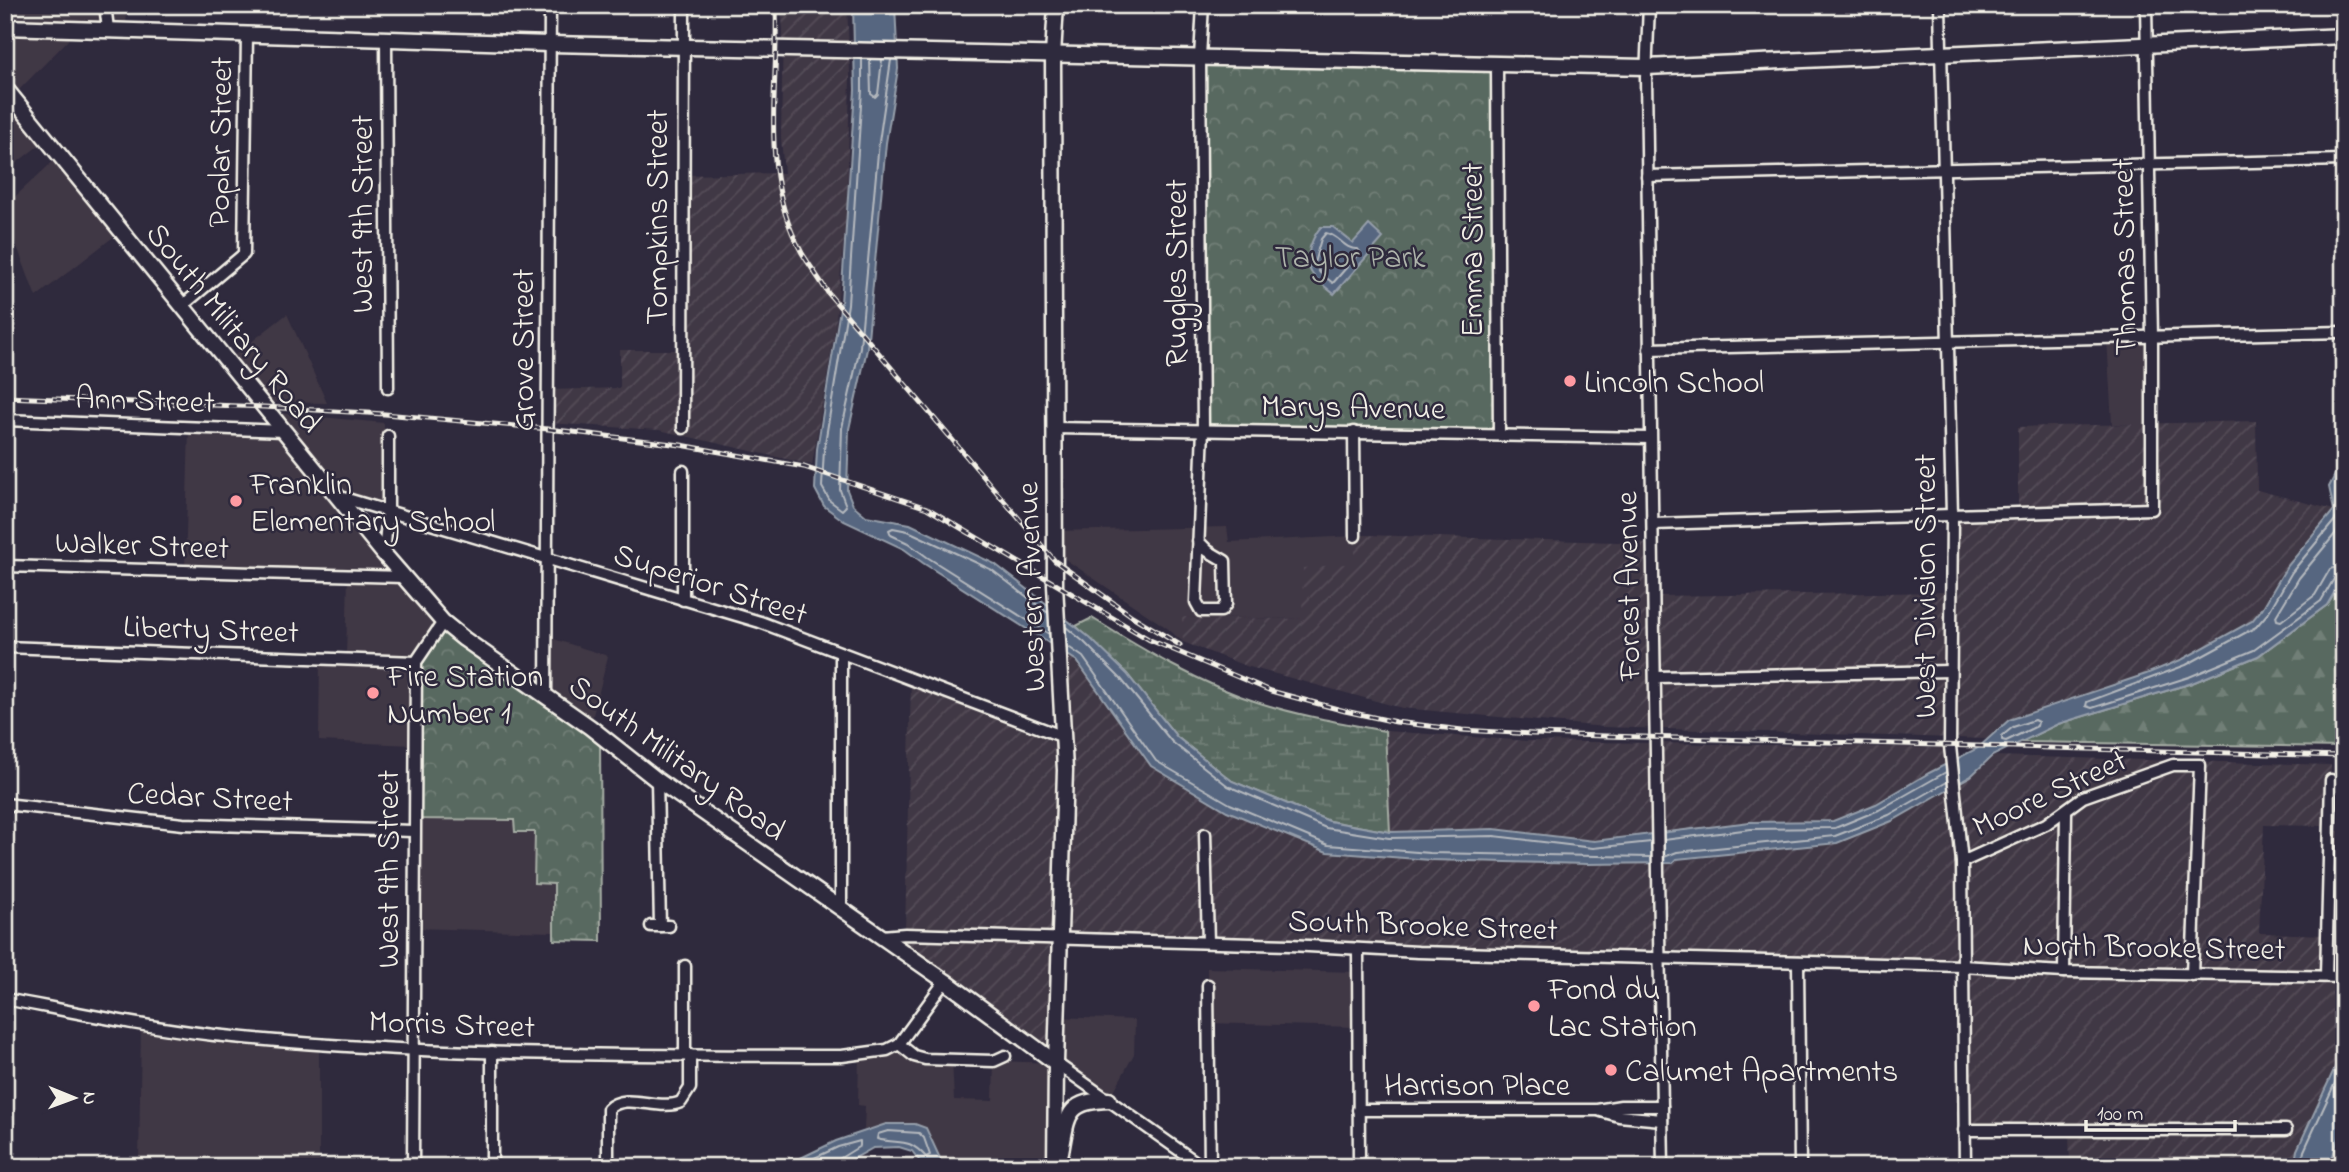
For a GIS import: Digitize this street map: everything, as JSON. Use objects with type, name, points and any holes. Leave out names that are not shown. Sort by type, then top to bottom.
[{"type":"street","points":[[105,5],[108,29]]},
{"type":"street","name":"Grove Street","points":[[546,696],[550,5]]},
{"type":"street","name":"Tompkins Street","points":[[683,428],[684,5]]},
{"type":"street","name":"Western Avenue","points":[[1056,5],[1053,55],[1055,601],[1065,782],[1056,1063],[1057,1167]]},
{"type":"street","name":"Ruggles Street","points":[[1198,541],[1225,561],[1226,604],[1221,611],[1201,611],[1197,608],[1198,541],[1203,429],[1200,57],[1203,5]]},
{"type":"street","name":"Forest Avenue","points":[[1649,5],[1646,67],[1650,438],[1663,1167]]},
{"type":"street","name":"West Division Street","points":[[1940,5],[1952,515],[1951,752],[1962,862],[1965,1167]]},
{"type":"street","name":"Thomas Street","points":[[1952,515],[2152,509],[2146,5]]},
{"type":"street","points":[[5,27],[550,44],[1646,67],[2344,36]]},
{"type":"street","name":"Poplar Street","points":[[182,306],[244,254],[247,34]]},
{"type":"street","name":"West 9th Street","points":[[386,39],[388,388]]},
{"type":"street","name":"Emma Street","points":[[1496,64],[1499,435]]},
{"type":"street","name":"South Military Road","points":[[5,88],[384,554],[443,622],[590,727],[657,780],[946,981],[1203,1167]]},
{"type":"street","points":[[1647,176],[2344,160]]},
{"type":"street","points":[[1649,349],[2344,332]]},
{"type":"street","name":"Ann Street","points":[[5,420],[284,431]]},
{"type":"street","name":"Marys Avenue","points":[[1054,428],[1650,438]]},
{"type":"street","points":[[1354,432],[1355,536]]},
{"type":"street","points":[[384,554],[388,512],[388,436]]},
{"type":"street","points":[[683,471],[683,600]]},
{"type":"street","name":"Superior Street","points":[[337,496],[760,622],[1063,737]]},
{"type":"street","points":[[1653,524],[1952,515]]},
{"type":"street","name":"Walker Street","points":[[5,566],[403,577]]},
{"type":"street","points":[[416,662],[443,622]]},
{"type":"street","name":"Liberty Street","points":[[5,647],[416,662]]},
{"type":"street","points":[[841,654],[841,907]]},
{"type":"street","name":"West 9th Street","points":[[413,1167],[416,662]]},
{"type":"street","points":[[1656,677],[1950,671]]},
{"type":"street","name":"Moore Street","points":[[1962,862],[2046,824],[2083,797],[2173,765],[2200,765],[2192,975]]},
{"type":"street","points":[[657,780],[660,926]]},
{"type":"street","points":[[2326,976],[2331,780]]},
{"type":"street","name":"Cedar Street","points":[[5,804],[170,824],[413,831]]},
{"type":"street","points":[[2064,972],[2066,812]]},
{"type":"street","points":[[1205,834],[1208,942]]},
{"type":"street","name":"South Brooke Street","points":[[882,936],[905,933],[1658,959],[1962,966]]},
{"type":"street","points":[[1358,948],[1359,1167]]},
{"type":"street","points":[[1798,962],[1800,1167]]},
{"type":"street","points":[[608,1167],[608,1110],[621,1102],[669,1105],[681,1102],[690,1088],[685,966]]},
{"type":"street","name":"North Brooke Street","points":[[1962,966],[2064,972],[2344,977]]},
{"type":"street","points":[[946,981],[899,1044],[914,1056],[925,1059],[994,1061],[1005,1056]]},
{"type":"street","points":[[1208,985],[1210,1167]]},
{"type":"street","name":"Morris Street","points":[[5,999],[106,1019],[212,1034],[413,1051],[859,1055],[887,1050],[899,1044]]},
{"type":"street","points":[[492,1052],[492,1167]]},
{"type":"street","points":[[1057,1167],[1067,1120],[1073,1111],[1084,1102],[1109,1100]]},
{"type":"street","name":"Harrison Place","points":[[1357,1110],[1597,1110],[1621,1106],[1662,1106]]},
{"type":"street","name":"Harrison Place","points":[[1597,1110],[1619,1116],[1662,1120]]},
{"type":"street","points":[[1964,1130],[2286,1130]]},
{"type":"shaded area","points":[[5,5],[127,5],[126,30],[79,29],[13,96],[47,139],[5,172]]},
{"type":"shaded area","points":[[781,5],[847,5],[850,74],[847,207],[835,330],[812,465],[659,430],[548,423],[549,390],[620,388],[620,350],[681,350],[683,175],[784,173],[781,137]]},
{"type":"shaded area","points":[[60,155],[121,231],[36,297],[5,214],[5,206]]},
{"type":"shaded area","points":[[287,314],[327,403],[260,402],[227,361]]},
{"type":"shaded area","points":[[2152,337],[2151,424],[2112,424],[2107,338]]},
{"type":"shaded area","points":[[268,412],[384,423],[384,510],[338,496],[443,622],[414,745],[319,741],[320,659],[346,659],[348,575],[185,571],[189,427],[283,431]]},
{"type":"shaded area","points":[[2256,421],[2257,490],[2334,510],[2286,568],[2252,621],[2183,659],[2009,720],[1988,739],[1605,727],[1402,708],[1246,666],[1183,642],[1182,617],[1302,619],[1303,568],[1355,563],[1355,536],[1364,535],[1654,543],[1655,596],[1950,592],[1952,515],[2018,513],[2018,427]]},
{"type":"shaded area","points":[[1227,527],[1229,542],[1355,536],[1355,563],[1303,619],[1183,617],[1183,642],[1167,628],[1056,553],[1055,531]]},
{"type":"shaded area","points":[[547,637],[608,656],[590,727],[546,696]]},
{"type":"shaded area","points":[[1057,647],[1077,661],[1151,766],[1327,852],[1430,860],[1587,864],[1691,859],[1837,843],[1892,821],[1971,776],[1992,756],[2331,765],[2330,826],[2264,825],[2259,933],[2327,935],[2326,976],[2344,977],[2344,1048],[2297,1150],[2294,1167],[2070,1167],[2069,1131],[1964,1130],[1962,967],[1061,939],[1056,1063],[882,936],[905,933],[911,680],[1063,736]]},
{"type":"shaded area","points":[[1385,731],[1529,741],[1951,748],[1952,761],[1876,804],[1833,821],[1750,822],[1594,841],[1494,829],[1390,832]]},
{"type":"shaded area","points":[[414,819],[514,820],[535,832],[534,883],[554,884],[554,932],[413,928]]},
{"type":"shaded area","points":[[2330,831],[2344,831],[2344,900],[2327,900]]},
{"type":"shaded area","points":[[1207,968],[1358,972],[1357,1027],[1208,1023]]},
{"type":"shaded area","points":[[1057,1017],[1135,1020],[1134,1054],[1109,1100],[1056,1064],[1055,1167],[944,1167],[926,1128],[915,1124],[886,1124],[864,1130],[865,1106],[858,1105],[859,1055],[899,1044],[914,1056],[952,1060],[954,1100],[993,1101],[994,1061],[1055,1063]]},
{"type":"shaded area","points":[[141,1024],[319,1044],[319,1167],[139,1167]]},
{"type":"shaded area","points":[[2344,1123],[2344,1167],[2329,1167],[2331,1159]]},
{"type":"green space","name":"Taylor Park","points":[[1200,57],[1497,64],[1499,435],[1203,429]]},
{"type":"green space","points":[[2344,576],[2344,747],[2020,742],[2058,724],[2192,683],[2258,656],[2327,605]]},
{"type":"green space","points":[[1092,618],[1173,666],[1238,695],[1291,712],[1385,731],[1390,832],[1329,821],[1232,781],[1177,737],[1127,674],[1076,626]]},
{"type":"green space","points":[[443,622],[600,734],[601,941],[554,940],[554,884],[534,883],[535,832],[515,832],[514,820],[414,819],[416,662]]},
{"type":"water","points":[[853,5],[895,5],[898,69],[886,143],[867,349],[849,429],[847,490],[853,505],[866,516],[910,524],[995,564],[1089,637],[1127,674],[1177,737],[1232,781],[1329,821],[1390,832],[1494,829],[1594,841],[1750,822],[1833,821],[1876,804],[1978,748],[2009,720],[2183,659],[2252,621],[2286,568],[2334,510],[2329,487],[2344,457],[2344,576],[2327,605],[2258,656],[2192,683],[2058,724],[1992,756],[1971,776],[1892,821],[1837,843],[1677,859],[1673,863],[1430,860],[1327,852],[1227,811],[1151,766],[1077,661],[904,549],[844,521],[824,506],[815,489],[817,449],[841,303],[855,90]]},
{"type":"water","points":[[1369,225],[1383,238],[1334,294],[1310,269],[1308,256],[1314,236],[1321,227],[1333,227],[1353,243]]},
{"type":"water","points":[[2344,1048],[2344,1123],[2329,1167],[2294,1167],[2297,1150]]},
{"type":"water","points":[[886,1124],[915,1124],[926,1128],[944,1167],[924,1167],[912,1151],[899,1147],[873,1148],[839,1167],[782,1167],[836,1141]]},
{"type":"railway","points":[[776,5],[775,162],[788,223],[805,258],[828,293],[1055,561],[1132,616],[1180,645]]},
{"type":"railway","points":[[5,397],[385,414],[681,445],[804,467],[927,508],[1150,640],[1271,691],[1396,722],[1462,730],[1533,734],[2344,756]]},
{"type":"place","name":"Lincoln School","points":[[1570,381]]},
{"type":"place","name":"Franklin Elementary School","points":[[236,501]]},
{"type":"place","name":"Fire Station Number 1","points":[[373,693]]},
{"type":"place","name":"Fond du Lac Station","points":[[1534,1006]]},
{"type":"place","name":"Calumet Apartments","points":[[1611,1070]]}]
